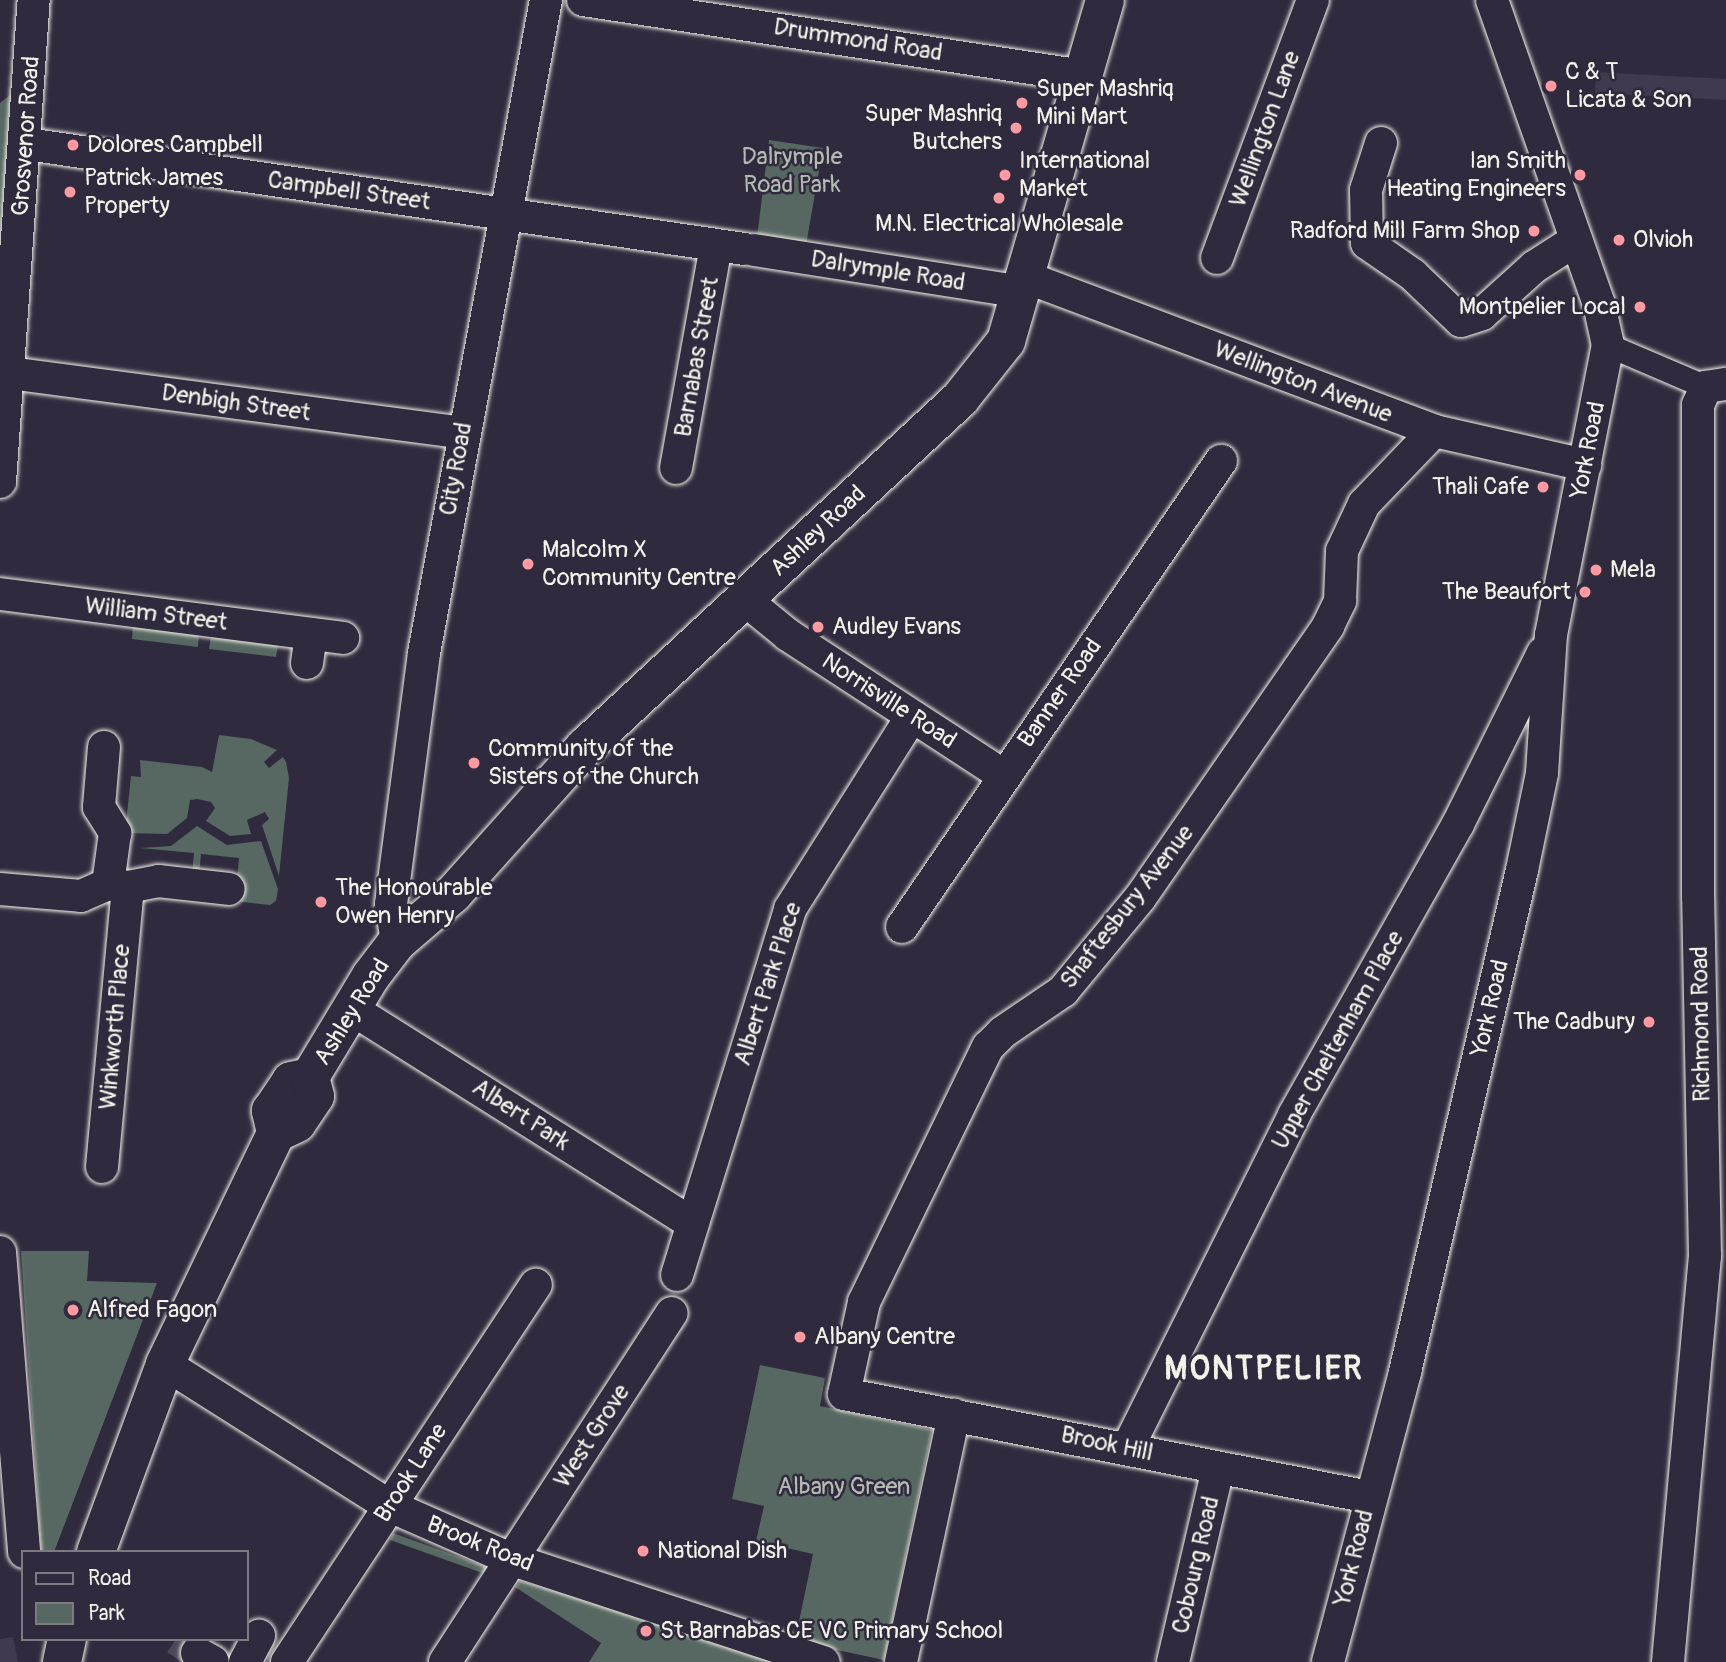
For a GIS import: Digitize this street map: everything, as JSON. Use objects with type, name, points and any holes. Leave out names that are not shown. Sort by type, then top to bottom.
[{"type":"main road","name":"Ashley Road","points":[[97,1550],[165,1364],[276,1133],[271,1111],[291,1081],[310,1077],[350,1008],[397,942],[453,894],[585,747],[984,374],[1006,341],[1025,285],[1105,0]]},
{"type":"main road","points":[[62,1662],[67,1641]]},
{"type":"street","name":"Grosvenor Road","points":[[0,482],[27,144],[34,0]]},
{"type":"street","name":"City Road","points":[[397,942],[391,904],[424,653],[504,213],[546,0]]},
{"type":"street","name":"Drummond Road","points":[[583,0],[631,9],[788,14],[1083,76]]},
{"type":"street","name":"Wellington Lane","points":[[1217,258],[1312,0]]},
{"type":"street","points":[[1493,0],[1599,304],[1608,345],[1716,386]]},
{"type":"street","points":[[1381,143],[1367,190],[1367,243],[1413,275],[1461,321],[1482,314],[1534,267],[1576,240]]},
{"type":"street","name":"Campbell Street","points":[[27,144],[504,213]]},
{"type":"street","name":"Dalrymple Road","points":[[504,213],[738,248],[1025,285]]},
{"type":"street","name":"Barnabas Street","points":[[676,468],[738,248]]},
{"type":"street","name":"Wellington Avenue","points":[[1025,285],[1434,431],[1585,465]]},
{"type":"street","name":"York Road","points":[[1328,1662],[1369,1497],[1405,1372],[1530,833],[1542,772],[1551,635],[1608,345]]},
{"type":"street","name":"Denbigh Street","points":[[9,373],[463,433]]},
{"type":"street","name":"Richmond Road","points":[[1668,1662],[1705,1256],[1698,897],[1698,405],[1716,386]]},
{"type":"street","name":"Shaftesbury Avenue","points":[[844,1394],[864,1302],[988,1047],[1003,1032],[1063,991],[1148,887],[1328,626],[1340,601],[1342,551],[1357,516],[1434,431]]},
{"type":"street","name":"Banner Road","points":[[902,927],[1003,775],[1221,461]]},
{"type":"street","name":"William Street","points":[[0,594],[309,648],[343,638]]},
{"type":"street","name":"Norrisville Road","points":[[744,599],[788,635],[1003,775]]},
{"type":"street","name":"Upper Cheltenham Place","points":[[1128,1447],[1294,1115],[1458,824],[1551,635]]},
{"type":"street","name":"Albert Park Place","points":[[677,1275],[790,909],[912,716]]},
{"type":"street","name":"Winkworth Place","points":[[102,1167],[118,885],[115,833],[99,807],[104,747]]},
{"type":"street","points":[[0,889],[81,895],[118,885],[158,881],[229,889]]},
{"type":"street","name":"Albert Park","points":[[350,1008],[692,1223]]},
{"type":"street","points":[[0,1252],[4,1358],[24,1550]]},
{"type":"street","name":"Brook Lane","points":[[287,1662],[536,1285]]},
{"type":"street","name":"West Grove","points":[[445,1662],[672,1312]]},
{"type":"street","name":"Brook Road","points":[[165,1364],[390,1506],[513,1560],[824,1662]]},
{"type":"street","name":"Brook Hill","points":[[844,1394],[1128,1447],[1218,1469],[1369,1497]]},
{"type":"street","points":[[901,1662],[954,1415]]},
{"type":"street","name":"Cobourg Road","points":[[1173,1662],[1218,1469]]},
{"type":"shaded area","points":[[1596,72],[1726,79],[1726,100],[1595,93]]},
{"type":"shaded area","points":[[13,1637],[18,1662],[0,1662],[0,1639]]},
{"type":"green space","points":[[11,94],[0,248],[0,103]]},
{"type":"green space","name":"Dalrymple Road Park","points":[[769,140],[823,148],[805,251],[756,246]]},
{"type":"green space","points":[[133,626],[199,634],[198,647],[132,639]]},
{"type":"green space","points":[[211,636],[278,645],[276,657],[209,649]]},
{"type":"green space","points":[[219,735],[251,739],[277,750],[264,762],[269,768],[283,757],[286,762],[289,778],[279,876],[262,825],[269,819],[265,812],[247,820],[251,834],[230,836],[206,821],[215,808],[211,802],[190,800],[187,818],[167,834],[125,833],[131,776],[141,777],[140,760],[202,767],[212,772]]},
{"type":"green space","points":[[197,826],[227,845],[261,841],[278,889],[276,901],[270,905],[235,901],[239,858],[201,854],[199,876],[192,875],[194,853],[140,848],[171,846]]},
{"type":"green space","points":[[21,1251],[89,1251],[87,1281],[157,1283],[55,1550],[41,1550]]},
{"type":"green space","name":"Albany Green","points":[[760,1365],[825,1378],[820,1406],[932,1430],[884,1660],[795,1641],[813,1554],[756,1541],[764,1506],[732,1499]]},
{"type":"green space","points":[[393,1533],[492,1569],[488,1575],[390,1540]]},
{"type":"green space","name":"St Barnabas CE VC Primary School","points":[[521,1581],[779,1662],[589,1662],[601,1643],[515,1587]]},
{"type":"tunnel","points":[[179,1641],[197,1653]]},
{"type":"place","name":"C & T Licata & Son","points":[[1551,86]]},
{"type":"place","name":"Super Mashriq Mini Mart","points":[[1022,103]]},
{"type":"place","name":"Super Mashriq Butchers","points":[[1016,128]]},
{"type":"place","name":"Dolores Campbell","points":[[73,145]]},
{"type":"place","name":"International Market","points":[[1005,175]]},
{"type":"place","name":"Ian Smith Heating Engineers","points":[[1580,175]]},
{"type":"place","name":"Patrick James Property","points":[[70,192]]},
{"type":"place","name":"M.N. Electrical Wholesale","points":[[999,198]]},
{"type":"place","name":"Radford Mill Farm Shop","points":[[1534,231]]},
{"type":"place","name":"Olvioh","points":[[1619,240]]},
{"type":"place","name":"Montpelier Local","points":[[1640,307]]},
{"type":"place","name":"Thali Cafe","points":[[1543,487]]},
{"type":"place","name":"Malcolm X Community Centre","points":[[528,564]]},
{"type":"place","name":"Mela","points":[[1596,570]]},
{"type":"place","name":"The Beaufort","points":[[1585,592]]},
{"type":"place","name":"Audley Evans","points":[[818,627]]},
{"type":"place","name":"Community of the Sisters of the Church","points":[[474,763]]},
{"type":"place","name":"The Honourable Owen Henry","points":[[321,902]]},
{"type":"place","name":"The Cadbury","points":[[1649,1022]]},
{"type":"place","name":"Alfred Fagon","points":[[73,1310]]},
{"type":"place","name":"Albany Centre","points":[[800,1337]]},
{"type":"place","name":"National Dish","points":[[643,1551]]},
{"type":"place","name":"St Barnabas CE VC Primary School","points":[[646,1631]]},
{"type":"district","name":"MONTPELIER","points":[[1264,1369]]}]
